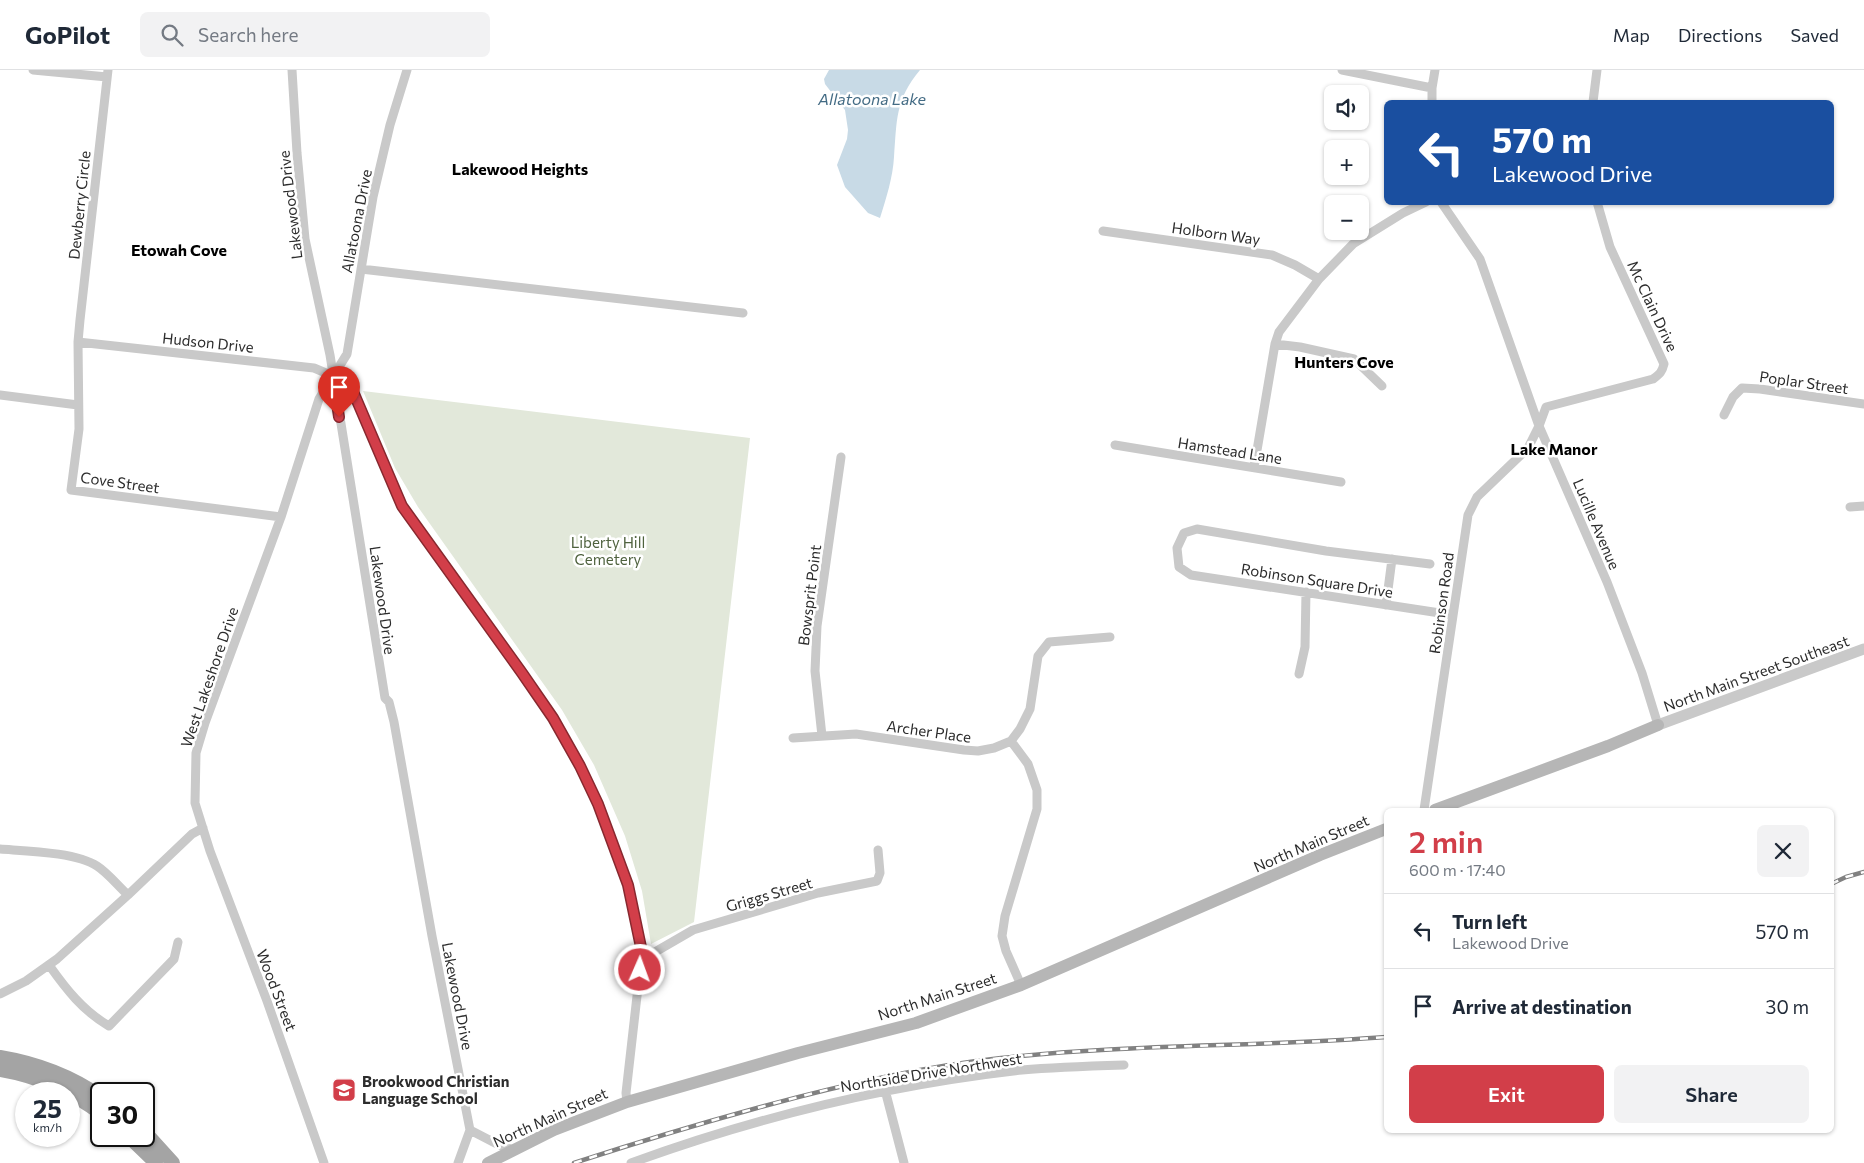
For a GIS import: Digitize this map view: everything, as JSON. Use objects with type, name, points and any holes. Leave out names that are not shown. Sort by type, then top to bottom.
[{"type":"main road","points":[[1440,808],[1608,746],[1658,725]]},
{"type":"main road","name":"North Main Street","points":[[488,1163],[563,1127],[627,1102],[798,1053],[916,1023],[1021,985],[1320,855],[1384,830]]},
{"type":"main road","points":[[0,1057],[53,1071],[90,1090]]},
{"type":"main road","points":[[0,1070],[11,1071],[49,1084],[90,1106]]},
{"type":"main road","points":[[155,1143],[173,1163]]},
{"type":"main road","points":[[139,1147],[156,1163]]},
{"type":"street","points":[[33,70],[108,73]]},
{"type":"street","name":"Lakewood Drive","points":[[292,70],[305,239],[333,376],[385,698],[389,702],[394,722],[432,936],[470,1130]]},
{"type":"street","name":"Allatoona Drive","points":[[333,376],[347,354],[373,197],[390,125],[407,70]]},
{"type":"street","points":[[1342,70],[1432,88]]},
{"type":"street","points":[[1432,100],[1435,70]]},
{"type":"street","points":[[1593,100],[1597,70]]},
{"type":"street","name":"Dewberry Circle","points":[[78,342],[108,73]]},
{"type":"street","points":[[1254,468],[1279,332],[1319,279],[1353,244],[1403,213],[1420,205]]},
{"type":"street","name":"Lucille Avenue","points":[[1443,205],[1480,259],[1539,426],[1607,582],[1642,673],[1658,725]]},
{"type":"street","name":"Mc Clain Drive","points":[[1539,426],[1546,407],[1653,379],[1661,374],[1664,364],[1630,294],[1610,247],[1598,205]]},
{"type":"street","name":"Holborn Way","points":[[1103,231],[1272,255],[1295,265],[1319,279]]},
{"type":"street","points":[[361,269],[743,313]]},
{"type":"street","name":"Hudson Drive","points":[[78,342],[314,368],[333,376],[352,389],[402,506],[553,718],[580,766],[598,804],[628,885],[642,952],[626,1093],[627,1102]]},
{"type":"street","name":"Cove Street","points":[[78,342],[79,429],[71,490],[281,517]]},
{"type":"street","points":[[1276,344],[1300,347],[1354,359],[1382,386]]},
{"type":"street","name":"West Lakeshore Drive","points":[[203,828],[195,803],[196,753],[204,723],[281,517],[319,399],[333,376]]},
{"type":"street","name":"Poplar Street","points":[[1724,415],[1733,397],[1742,388],[1864,404]]},
{"type":"street","points":[[0,396],[78,405]]},
{"type":"street","name":"Robinson Road","points":[[1424,808],[1468,515],[1477,497],[1528,448],[1539,426]]},
{"type":"street","name":"Hamstead Lane","points":[[1115,445],[1341,482]]},
{"type":"street","name":"Bowsprit Point","points":[[822,736],[815,671],[817,626],[841,456]]},
{"type":"street","points":[[1850,507],[1864,506]]},
{"type":"street","name":"Robinson Square Drive","points":[[1392,559],[1326,551],[1197,529],[1184,533],[1177,548],[1179,567],[1191,575],[1453,615]]},
{"type":"street","points":[[1386,604],[1392,559],[1430,564]]},
{"type":"street","points":[[1299,674],[1305,647],[1306,592]]},
{"type":"street","points":[[1021,985],[1006,951],[1002,936],[1005,916],[1037,809],[1037,790],[1028,764],[1011,741],[1020,729],[1030,708],[1038,656],[1049,642],[1110,637]]},
{"type":"street","name":"North Main Street Southeast","points":[[1658,725],[1864,650]]},
{"type":"street","name":"Archer Place","points":[[793,738],[856,734],[978,751],[994,748],[1011,741]]},
{"type":"street","points":[[0,994],[26,981],[49,965],[78,941],[192,834],[203,828]]},
{"type":"street","name":"Wood Street","points":[[203,828],[324,1163]]},
{"type":"street","points":[[0,848],[86,860],[97,866],[128,895]]},
{"type":"street","name":"Griggs Street","points":[[642,952],[655,952],[693,930],[818,893],[877,881],[880,873],[878,850]]},
{"type":"street","points":[[49,965],[69,993],[95,1018],[110,1026],[174,959],[178,942]]},
{"type":"street","name":"Northside Drive Northwest","points":[[636,1162],[702,1139],[813,1107],[885,1090],[1023,1070],[1124,1065]]},
{"type":"street","points":[[885,1090],[904,1163]]},
{"type":"street","points":[[458,1163],[470,1130],[496,1144],[513,1150]]},
{"type":"green space","name":"Liberty Hill Cemetery","points":[[363,391],[750,438],[694,922],[651,944],[642,891],[625,836],[594,765],[562,710],[418,507],[395,468]]},
{"type":"water","name":"Allatoona Lake","points":[[829,70],[920,70],[906,91],[899,111],[892,172],[880,218],[868,213],[845,187],[837,165],[847,139],[848,130],[845,110],[825,84],[824,79]]},
{"type":"railway","points":[[1834,883],[1864,872]]},
{"type":"railway","points":[[574,1163],[787,1100],[878,1078],[970,1062],[1049,1053],[1097,1050],[1290,1043],[1384,1037]]},
{"type":"place","name":"Brookwood Christian Language School","points":[[344,1090]]},
{"type":"district","name":"Lakewood Heights","points":[[520,168]]},
{"type":"district","name":"Etowah Cove","points":[[179,249]]},
{"type":"district","name":"Hunters Cove","points":[[1344,361]]},
{"type":"district","name":"Lake Manor","points":[[1554,448]]},
{"type":"route","points":[[339,417],[333,376],[352,389],[402,506],[553,718],[580,766],[598,804],[628,885],[642,952],[640,970]]}]
